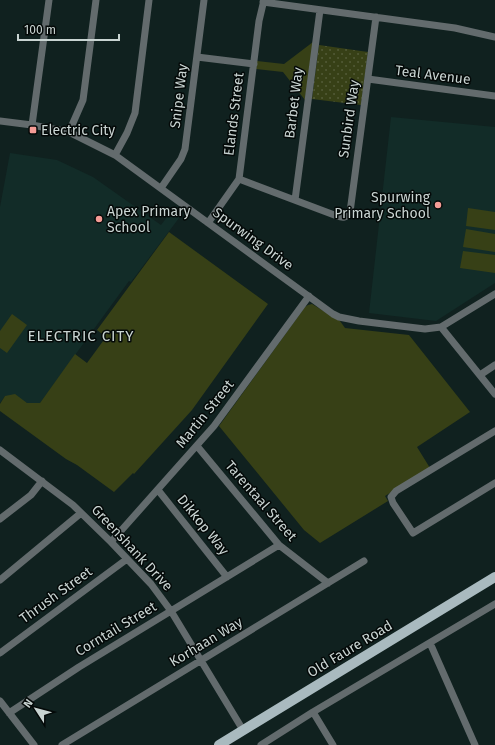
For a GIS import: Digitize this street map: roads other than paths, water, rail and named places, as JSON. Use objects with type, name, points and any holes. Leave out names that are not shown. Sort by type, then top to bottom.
[{"type":"main road","name":"Old Faure Road","points":[[219,745],[495,577]]},
{"type":"street","points":[[32,125],[49,0]]},
{"type":"street","points":[[69,132],[83,100],[96,0]]},
{"type":"street","points":[[115,155],[129,129],[135,113],[149,0]]},
{"type":"street","name":"Snipe Way","points":[[160,188],[181,159],[185,149],[204,0]]},
{"type":"street","points":[[264,1],[455,28],[495,37]]},
{"type":"street","name":"Elands Street","points":[[208,223],[239,180],[259,21],[264,1]]},
{"type":"street","name":"Barbet Way","points":[[295,200],[320,10]]},
{"type":"street","name":"Sunbird Way","points":[[295,200],[340,217],[346,216],[350,212],[376,18]]},
{"type":"street","points":[[197,57],[254,64]]},
{"type":"street","name":"Teal Avenue","points":[[368,79],[495,96]]},
{"type":"street","name":"Spurwing Drive","points":[[0,121],[69,132],[115,155],[333,314],[345,319],[425,329],[441,327],[495,294]]},
{"type":"street","points":[[239,180],[295,200]]},
{"type":"street","name":"Martin Street","points":[[112,542],[214,426],[309,296]]},
{"type":"street","points":[[441,327],[495,394]]},
{"type":"street","points":[[480,375],[495,365]]},
{"type":"street","points":[[495,431],[396,491],[392,495],[393,503],[413,533],[495,483]]},
{"type":"street","name":"Tarentaal Street","points":[[197,446],[279,545],[328,583]]},
{"type":"street","name":"Greenshank Drive","points":[[1,452],[73,505],[112,542],[151,584],[170,611],[243,730]]},
{"type":"street","points":[[0,519],[31,495],[42,481]]},
{"type":"street","name":"Dikkop Way","points":[[158,490],[227,577]]},
{"type":"street","points":[[0,580],[81,513]]},
{"type":"street","name":"Corntail Street","points":[[9,713],[79,667],[279,545]]},
{"type":"street","name":"Thrush Street","points":[[0,653],[127,559]]},
{"type":"street","name":"Korhaan Way","points":[[62,745],[364,561]]},
{"type":"street","points":[[261,745],[313,712],[495,604]]},
{"type":"street","points":[[430,643],[476,745]]},
{"type":"street","points":[[0,700],[34,745]]},
{"type":"street","points":[[313,712],[333,745]]},
{"type":"place","name":"Electric City","points":[[33,130]]},
{"type":"place","name":"Spurwing Primary School","points":[[438,205]]},
{"type":"place","name":"Apex Primary School","points":[[99,219]]},
{"type":"district","name":"ELECTRIC CITY","points":[[81,336]]}]
